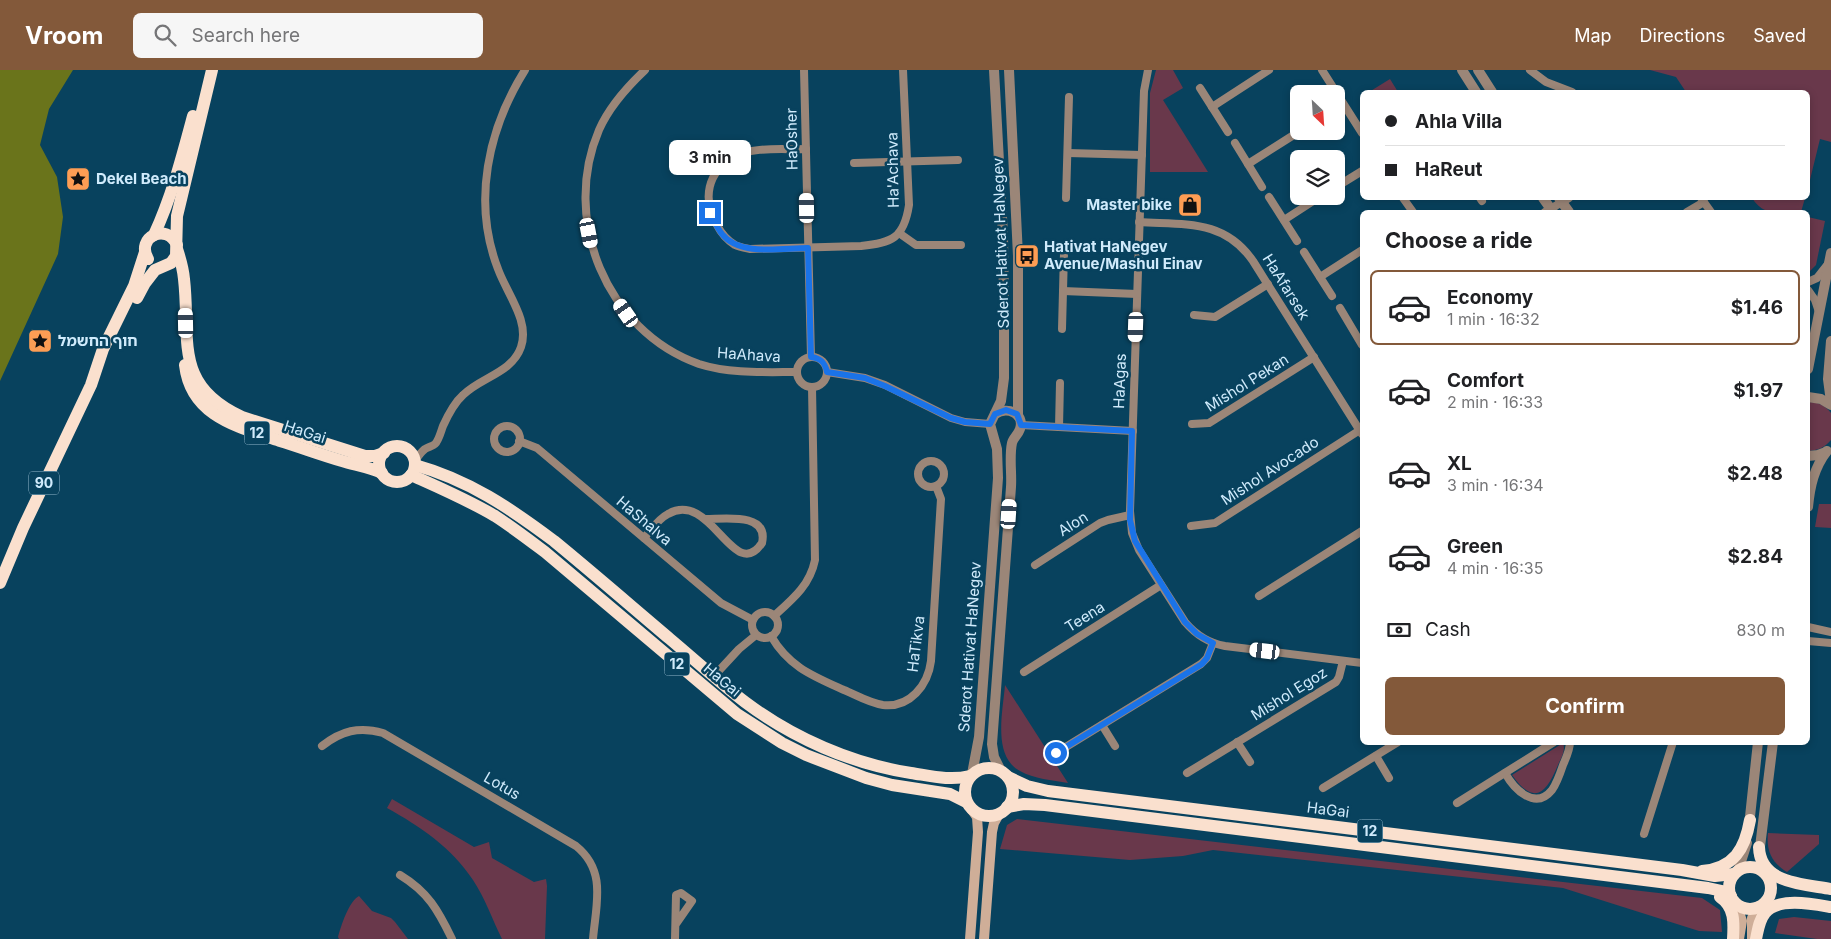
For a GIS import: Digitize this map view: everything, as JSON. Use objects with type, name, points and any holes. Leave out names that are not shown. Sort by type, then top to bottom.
[{"type":"highway","name":"90","points":[[0,583],[23,528],[91,384],[103,350],[134,286],[147,241],[154,235],[162,217],[174,185],[205,70]]},
{"type":"highway","name":"90","points":[[91,384],[110,353],[145,283],[154,270],[174,260],[177,247],[177,216],[212,70]]},
{"type":"highway","points":[[154,235],[163,233],[168,235],[175,241],[177,247]]},
{"type":"highway","name":"HaGai","points":[[177,247],[184,275],[185,288],[186,367],[190,385],[203,405],[218,417],[244,429],[382,473]]},
{"type":"highway","points":[[145,252],[149,261],[158,266],[166,265],[180,275],[185,288]]},
{"type":"highway","name":"HaGai","points":[[186,340],[190,366],[198,381],[213,398],[233,413],[348,452],[371,456],[384,453]]},
{"type":"highway","name":"12","points":[[382,473],[387,479],[397,482],[402,481],[414,467],[410,451],[400,447],[390,448],[384,453]]},
{"type":"highway","points":[[382,473],[379,465],[384,453]]},
{"type":"highway","name":"HaGai","points":[[414,467],[442,473],[466,484],[531,523],[746,702],[812,742],[841,754],[895,771],[945,778],[961,778],[971,775]]},
{"type":"highway","name":"HaGai","points":[[414,467],[459,497],[494,516],[545,552],[737,714],[782,743],[806,756],[866,778],[892,785],[950,794],[969,806]]},
{"type":"highway","name":"12","points":[[971,775],[978,770],[988,768],[1005,774]]},
{"type":"highway","points":[[1003,811],[1012,800],[1013,791],[1005,774]]},
{"type":"highway","name":"HaGai","points":[[1005,774],[1022,785],[1042,790],[1682,870],[1715,876],[1736,872]]},
{"type":"highway","points":[[969,806],[964,788],[971,775]]},
{"type":"highway","name":"HaGai","points":[[1003,811],[1020,804],[1039,804],[1718,889],[1733,900]]},
{"type":"highway","name":"12","points":[[969,806],[985,816],[1003,811]]},
{"type":"highway","points":[[1682,870],[1704,871],[1727,863],[1743,845],[1750,820]]},
{"type":"highway","points":[[1759,847],[1759,852],[1766,867],[1778,878],[1831,890]]},
{"type":"highway","name":"12","points":[[1736,872],[1749,867],[1757,868],[1778,887],[1831,890]]},
{"type":"highway","points":[[1733,900],[1729,884],[1736,872]]},
{"type":"highway","points":[[1762,904],[1771,891],[1767,877]]},
{"type":"highway","points":[[1680,884],[1724,899],[1733,914],[1737,934]]},
{"type":"highway","name":"12","points":[[1733,900],[1747,908],[1784,899],[1831,907]]},
{"type":"highway","points":[[1754,935],[1764,913],[1774,906],[1800,902],[1831,907]]},
{"type":"main road","points":[[969,806],[978,822],[970,939]]},
{"type":"main road","points":[[984,939],[994,823],[1003,811]]},
{"type":"main road","points":[[1733,900],[1741,917],[1737,934]]},
{"type":"main road","points":[[1754,935],[1752,918],[1762,904]]},
{"type":"street","points":[[414,467],[424,450],[436,443],[449,413],[462,395],[505,368],[520,350],[524,335],[523,328],[493,257],[487,229],[485,196],[487,166],[494,135],[506,105],[525,70]]},
{"type":"street","name":"HaAhava","points":[[645,70],[629,85],[612,107],[600,129],[586,176],[585,198],[591,244],[600,269],[612,293],[626,313],[649,336],[699,364],[744,371],[797,372]]},
{"type":"street","name":"HaOsher","points":[[804,70],[811,357]]},
{"type":"street","name":"Ha'Achava","points":[[899,233],[906,220],[909,205],[904,70]]},
{"type":"street","name":"Sderot Hativat HaNegev","points":[[994,70],[1002,216],[1004,308],[1003,386],[1001,402],[995,414]]},
{"type":"street","name":"Sderot Hativat HaNegev","points":[[1009,70],[1018,250],[1020,421]]},
{"type":"street","name":"HaAgas","points":[[1020,421],[1059,427],[1132,431],[1144,92],[1148,70]]},
{"type":"street","points":[[1212,107],[1269,70]]},
{"type":"street","points":[[1322,70],[1332,85]]},
{"type":"street","points":[[1462,70],[1475,90]]},
{"type":"street","points":[[1478,70],[1491,90]]},
{"type":"street","points":[[1530,70],[1546,82],[1567,90]]},
{"type":"street","points":[[1200,88],[1228,132]]},
{"type":"street","points":[[1066,198],[1069,97]]},
{"type":"street","points":[[1345,106],[1360,130]]},
{"type":"street","points":[[1248,164],[1290,137]]},
{"type":"street","points":[[1235,143],[1262,187]]},
{"type":"street","points":[[806,149],[744,153],[725,163],[717,171],[711,181],[708,201],[710,213],[722,234],[735,245],[750,249],[879,244],[892,240],[899,233],[916,245],[961,245]]},
{"type":"street","points":[[1068,153],[1142,155]]},
{"type":"street","points":[[854,163],[958,160]]},
{"type":"street","points":[[1345,181],[1360,172]]},
{"type":"street","points":[[1269,197],[1297,241]]},
{"type":"street","points":[[1550,210],[1562,200]]},
{"type":"street","points":[[1690,210],[1703,200]]},
{"type":"street","points":[[1284,220],[1307,205]]},
{"type":"street","name":"HaAfarsek","points":[[1139,222],[1204,227],[1223,232],[1244,249],[1360,430]]},
{"type":"street","points":[[1320,277],[1360,251]]},
{"type":"street","points":[[1304,252],[1332,296]]},
{"type":"street","points":[[1062,329],[1064,253]]},
{"type":"street","points":[[1810,281],[1819,276],[1830,258]]},
{"type":"street","points":[[1810,359],[1830,258]]},
{"type":"street","points":[[1194,315],[1215,317],[1268,284]]},
{"type":"street","points":[[1063,291],[1137,294]]},
{"type":"street","points":[[1810,293],[1819,312]]},
{"type":"street","points":[[1340,308],[1360,342]]},
{"type":"street","points":[[1354,332],[1360,328]]},
{"type":"street","points":[[1831,341],[1828,378],[1831,404]]},
{"type":"street","points":[[811,357],[822,360],[827,372],[823,382],[812,387],[802,383],[798,378],[797,372],[800,362],[805,358],[811,357]]},
{"type":"street","name":"Mishol Pekan","points":[[1192,424],[1209,423],[1314,357]]},
{"type":"street","points":[[827,372],[865,378],[951,418],[992,429],[1003,440],[1010,440],[1016,436],[1020,421],[1013,411],[1006,410],[995,414],[992,429]]},
{"type":"street","points":[[1059,427],[1060,383]]},
{"type":"street","points":[[774,616],[806,586],[813,573],[816,560],[812,387]]},
{"type":"street","points":[[1810,397],[1821,399],[1831,404]]},
{"type":"street","name":"Sderot Hativat HaNegev","points":[[971,775],[979,737],[997,484],[998,452],[992,429]]},
{"type":"street","points":[[1132,431],[1130,515],[1132,533],[1137,546],[1189,627],[1202,638],[1213,643],[1360,663]]},
{"type":"street","name":"Mishol Avocado","points":[[1191,526],[1215,522],[1360,433]]},
{"type":"street","name":"Sderot Hativat HaNegev","points":[[1005,774],[994,757],[992,744],[1011,488],[1012,446],[1016,436]]},
{"type":"street","name":"HaShalva","points":[[519,441],[537,448],[721,604],[753,620]]},
{"type":"street","points":[[1810,456],[1818,455],[1830,449]]},
{"type":"street","points":[[1810,496],[1814,473],[1821,459],[1830,449]]},
{"type":"street","name":"HaTikva","points":[[771,636],[780,651],[796,665],[819,679],[867,700],[882,705],[893,705],[911,697],[924,684],[930,671],[941,499],[936,486]]},
{"type":"street","points":[[644,538],[667,514],[674,511],[688,510],[706,519],[738,552],[755,551],[764,539],[762,530],[754,522],[743,519],[706,519]]},
{"type":"street","name":"Alon","points":[[1035,565],[1100,523],[1130,515]]},
{"type":"street","points":[[1258,596],[1360,533]]},
{"type":"street","name":"Teena","points":[[1024,672],[1162,585]]},
{"type":"street","points":[[764,612],[774,616],[778,625],[777,630],[766,638],[756,635],[752,626],[753,620],[764,612]]},
{"type":"street","points":[[1810,627],[1831,632]]},
{"type":"street","points":[[714,676],[739,649],[756,635]]},
{"type":"street","points":[[1810,641],[1831,643]]},
{"type":"street","points":[[1056,753],[1202,664],[1207,658],[1213,643]]},
{"type":"street","name":"Mishol Egoz","points":[[1186,773],[1336,682],[1339,678],[1343,661]]},
{"type":"street","points":[[1102,725],[1116,746]]},
{"type":"street","name":"Lotus","points":[[322,746],[330,739],[347,731],[365,730],[383,734],[576,846],[591,862],[596,875],[593,939]]},
{"type":"street","points":[[1237,742],[1250,762]]},
{"type":"street","points":[[1323,788],[1393,745]]},
{"type":"street","points":[[1457,803],[1549,745]]},
{"type":"street","points":[[1505,774],[1524,795],[1542,798],[1553,789],[1569,745]]},
{"type":"street","points":[[1644,834],[1672,745]]},
{"type":"street","points":[[1736,872],[1746,849],[1758,745]]},
{"type":"street","points":[[1767,877],[1759,861],[1759,847],[1773,745]]},
{"type":"street","points":[[1376,756],[1389,778]]},
{"type":"street","points":[[400,875],[430,900],[452,939]]},
{"type":"street","points":[[675,939],[676,924]]},
{"type":"shaded area","points":[[0,70],[73,70],[49,109],[40,145],[57,177],[63,217],[58,254],[0,381]]},
{"type":"shaded area","points":[[1156,70],[1173,70],[1183,88],[1163,100],[1208,172],[1150,172],[1150,93]]},
{"type":"shaded area","points":[[1650,70],[1831,70],[1831,142],[1820,139],[1810,180],[1810,90],[1685,90],[1676,77]]},
{"type":"shaded area","points":[[1390,79],[1397,90],[1372,90]]},
{"type":"shaded area","points":[[1754,200],[1804,200],[1802,210],[1765,210]]},
{"type":"shaded area","points":[[1810,217],[1825,221],[1816,265],[1810,271]]},
{"type":"shaded area","points":[[1810,402],[1821,404],[1831,413],[1831,440],[1826,445],[1810,451]]},
{"type":"shaded area","points":[[1819,504],[1831,504],[1831,528],[1815,527]]},
{"type":"shaded area","points":[[1005,685],[1068,783],[1031,776],[1011,764],[1002,744],[1001,732]]},
{"type":"shaded area","points":[[1560,745],[1563,745],[1563,754],[1549,783],[1539,792],[1527,791],[1512,775]]},
{"type":"shaded area","points":[[392,799],[474,847],[489,842],[492,858],[534,882],[546,879],[545,939],[502,939],[481,894],[464,868],[434,839],[387,808]]},
{"type":"shaded area","points":[[1017,819],[1702,898],[1720,910],[1722,932],[1699,931],[1563,888],[1213,850],[1183,856],[1130,860],[1000,849],[1007,825]]},
{"type":"shaded area","points":[[1768,833],[1819,835],[1819,844],[1787,872],[1777,865],[1771,856],[1768,845]]},
{"type":"shaded area","points":[[359,896],[372,911],[391,918],[408,939],[339,939],[338,937],[346,914],[352,903]]},
{"type":"shaded area","points":[[1794,917],[1831,921],[1831,939],[1775,933],[1779,919]]},
{"type":"place","name":"Dekel Beach","points":[[78,179]]},
{"type":"place","name":"Master bike","points":[[1190,205]]},
{"type":"place","name":"Hativat HaNegev Avenue/Mashul Einav","points":[[1027,256]]},
{"type":"place","name":"חוף החשמל","points":[[40,341]]},
{"type":"route","points":[[710,213],[722,234],[735,245],[750,249],[808,248],[811,357],[822,360],[827,372],[844,373],[865,378],[951,418],[965,422],[990,424],[995,414],[1001,410],[1006,410],[1017,414],[1021,425],[1132,431],[1130,520],[1135,541],[1185,622],[1197,634],[1213,643],[1207,658],[1202,664],[1056,753]]}]
